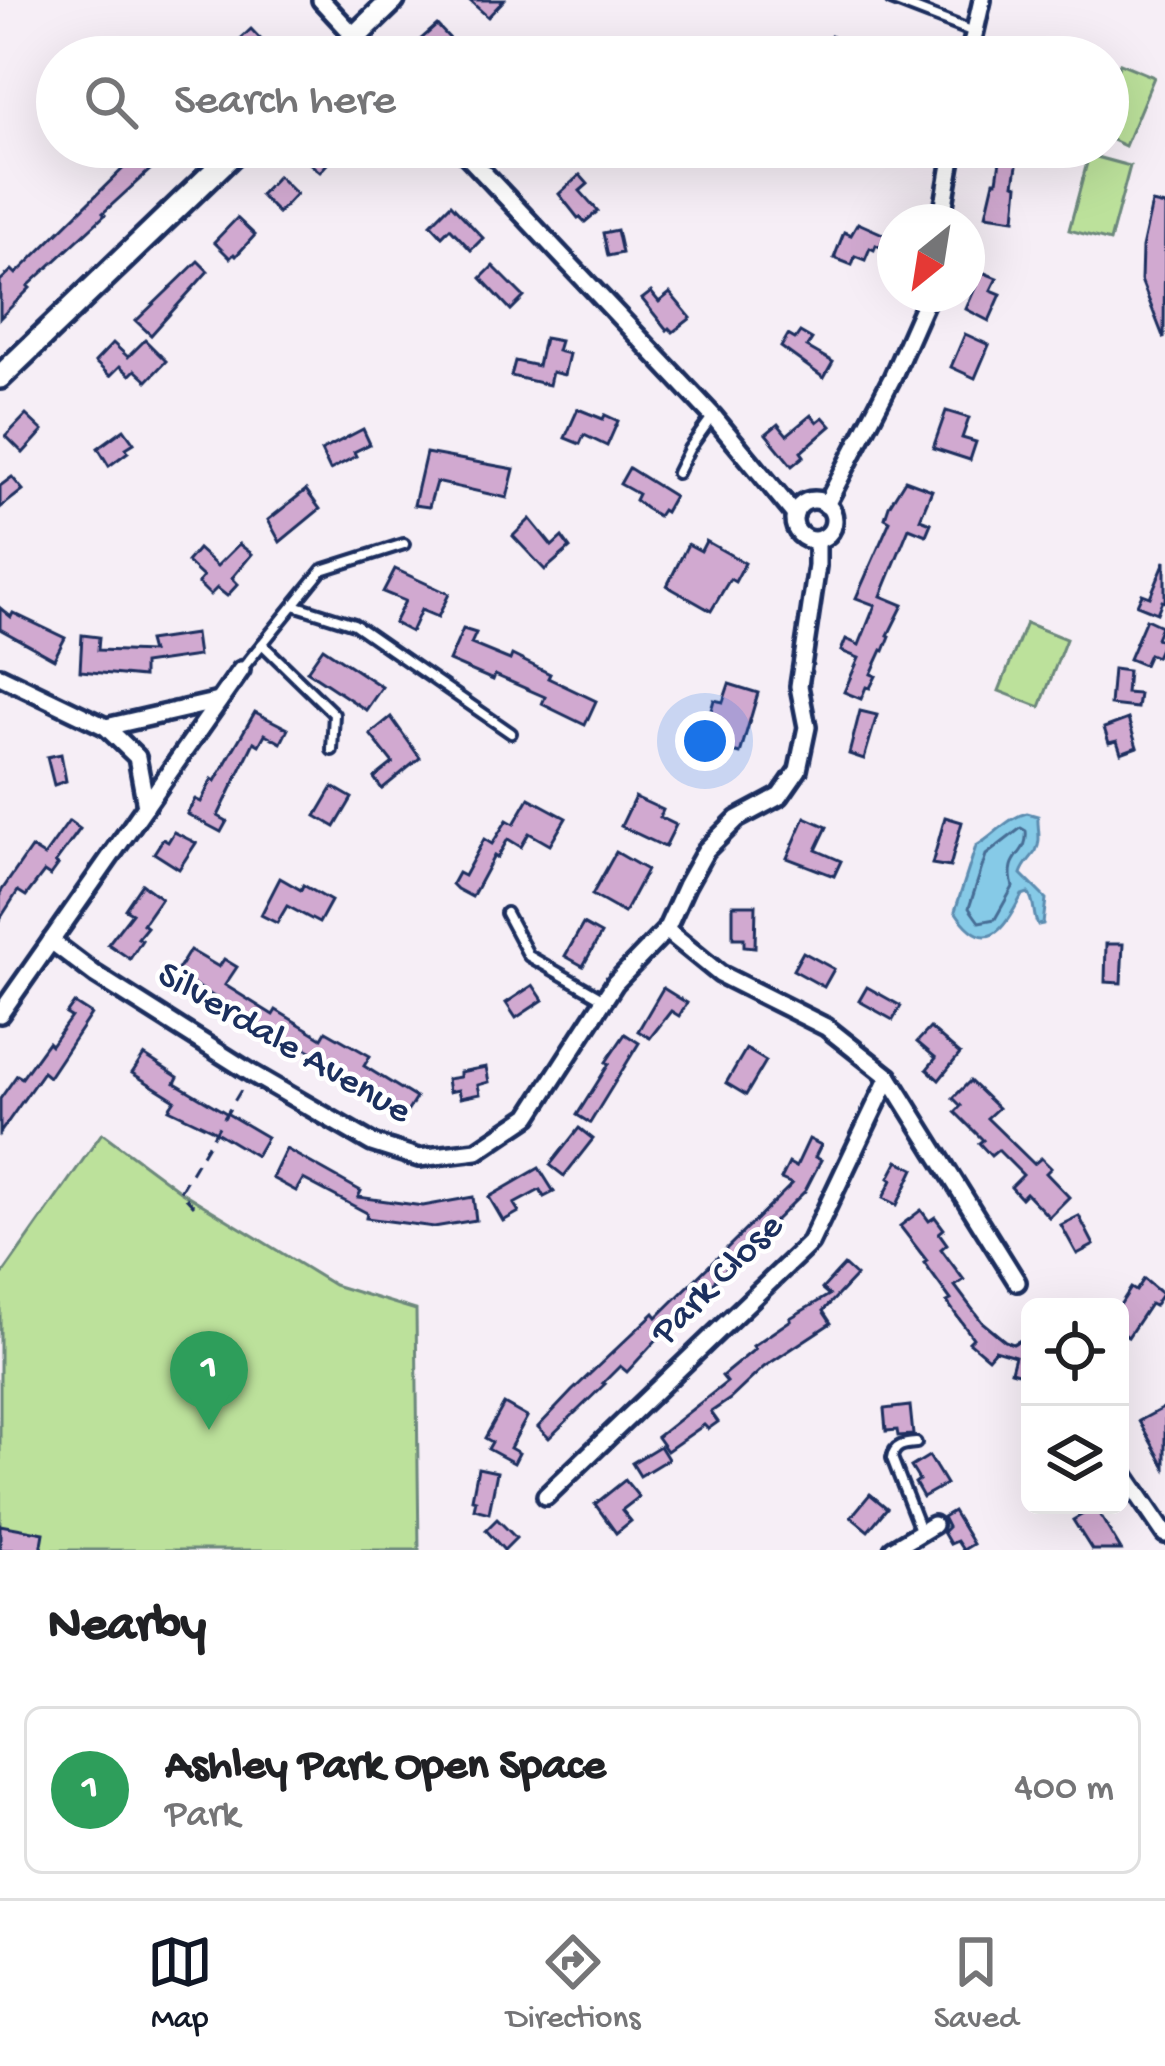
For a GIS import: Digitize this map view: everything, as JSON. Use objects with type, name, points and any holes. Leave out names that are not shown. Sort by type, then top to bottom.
[{"type":"main road","points":[[357,36],[393,0]]},
{"type":"main road","points":[[0,377],[218,168]]},
{"type":"street","points":[[321,0],[353,36]]},
{"type":"street","points":[[973,36],[982,0]]},
{"type":"street","points":[[479,168],[712,416],[795,515],[804,538],[817,540],[828,534],[833,522],[826,505],[808,502],[795,515]]},
{"type":"street","points":[[944,204],[950,168]]},
{"type":"street","points":[[826,505],[920,312]]},
{"type":"street","name":"Silverdale Avenue","points":[[51,941],[251,1073],[372,1143],[419,1158],[477,1150],[529,1116],[615,983],[666,930],[706,850],[737,820],[780,796],[799,770],[807,727],[799,686],[817,540]]},
{"type":"street","points":[[0,1014],[241,670]]},
{"type":"street","points":[[0,676],[106,727],[137,757],[146,806]]},
{"type":"street","points":[[106,727],[219,701]]},
{"type":"street","points":[[666,930],[720,974],[826,1028],[890,1077],[1017,1282]]},
{"type":"street","name":"Park Close","points":[[546,1496],[810,1243],[890,1077]]},
{"type":"street","points":[[1129,1481],[1165,1534]]},
{"type":"street","points":[[893,1550],[922,1536]]},
{"type":"lane","points":[[891,0],[974,33]]},
{"type":"lane","points":[[677,473],[712,416]]},
{"type":"lane","points":[[241,670],[322,570],[404,544]]},
{"type":"lane","points":[[294,605],[354,624],[511,734]]},
{"type":"lane","points":[[262,644],[334,714],[332,750]]},
{"type":"lane","points":[[506,913],[529,956],[604,999]]},
{"type":"lane","points":[[916,1443],[902,1444],[892,1458],[922,1536]]},
{"type":"path","points":[[194,1206],[180,1191],[251,1073]]},
{"type":"green space","points":[[1129,67],[1154,77],[1129,136]]},
{"type":"green space","points":[[1130,166],[1110,241],[1069,230],[1086,168]]},
{"type":"green space","points":[[1026,623],[1066,639],[1040,707],[999,691]]},
{"type":"green space","points":[[102,1133],[180,1191],[334,1285],[416,1310],[419,1550],[0,1550],[0,1278]]},
{"type":"water","points":[[1027,813],[1038,816],[1039,843],[1021,874],[1046,899],[1043,924],[1038,925],[1028,893],[1001,928],[985,936],[976,933],[955,911],[976,846]]},
{"type":"building","points":[[469,0],[504,0],[488,17]]},
{"type":"building","points":[[437,25],[447,36],[424,36]]},
{"type":"building","points":[[124,168],[152,168],[0,318],[0,281],[12,270],[16,274]]},
{"type":"building","points":[[999,168],[1017,168],[1015,219],[986,215]]},
{"type":"building","points":[[580,175],[588,184],[580,191],[598,211],[585,222],[559,194]]},
{"type":"building","points":[[278,176],[296,194],[278,213],[260,195]]},
{"type":"building","points":[[1152,203],[1165,206],[1164,339],[1141,280]]},
{"type":"building","points":[[451,204],[483,238],[471,250],[450,228],[442,236],[431,224]]},
{"type":"building","points":[[237,218],[255,235],[230,258],[214,242]]},
{"type":"building","points":[[858,223],[877,231],[874,250],[870,248],[865,260],[855,256],[852,265],[834,258],[844,232],[851,235]]},
{"type":"building","points":[[617,230],[622,253],[608,256],[603,233]]},
{"type":"building","points":[[198,261],[208,271],[151,335],[136,321]]},
{"type":"building","points":[[493,266],[524,297],[511,310],[481,278]]},
{"type":"building","points":[[985,273],[997,278],[991,290],[1001,294],[989,321],[972,312],[985,312]]},
{"type":"building","points":[[651,292],[659,302],[670,293],[691,318],[673,332],[667,330],[642,299]]},
{"type":"building","points":[[800,332],[812,339],[807,347],[833,362],[824,378],[781,347],[788,335],[795,339]]},
{"type":"building","points":[[965,334],[989,345],[975,378],[951,367]]},
{"type":"building","points":[[544,338],[560,341],[557,351],[569,354],[564,375],[552,372],[549,385],[511,376],[515,361],[538,366]]},
{"type":"building","points":[[145,340],[166,361],[147,381],[135,370],[130,375],[120,366],[110,376],[95,362],[113,343],[128,357]]},
{"type":"building","points":[[578,409],[618,421],[607,446],[584,435],[580,444],[565,438]]},
{"type":"building","points":[[946,411],[969,418],[962,438],[976,442],[970,460],[933,448]]},
{"type":"building","points":[[26,415],[43,431],[23,453],[6,436]]},
{"type":"building","points":[[811,415],[817,422],[823,417],[831,426],[792,466],[766,434],[778,424],[787,435]]},
{"type":"building","points":[[124,429],[134,443],[109,466],[98,448]]},
{"type":"building","points":[[363,429],[370,444],[330,470],[321,451]]},
{"type":"building","points":[[426,453],[514,469],[507,498],[436,482],[429,507],[414,505]]},
{"type":"building","points":[[629,468],[674,496],[665,512],[658,516],[645,508],[635,500],[638,494],[620,484]]},
{"type":"building","points":[[12,477],[23,490],[0,508],[0,486]]},
{"type":"building","points":[[905,480],[932,490],[920,519],[931,523],[926,535],[909,528],[881,596],[903,605],[871,674],[876,676],[861,699],[844,692],[859,658],[841,651],[846,639],[859,645],[875,605],[856,598],[890,521],[885,518],[889,506]]},
{"type":"building","points":[[306,490],[320,509],[280,542],[268,520]]},
{"type":"building","points":[[530,519],[552,546],[562,537],[570,548],[545,570],[513,536]]},
{"type":"building","points":[[706,541],[745,563],[711,611],[667,586],[688,544],[701,551]]},
{"type":"building","points":[[239,544],[252,554],[232,578],[238,584],[227,596],[217,588],[210,595],[198,583],[203,577],[187,562],[198,549],[217,566]]},
{"type":"building","points":[[1165,561],[1165,602],[1157,613],[1137,605],[1142,594],[1150,597]]},
{"type":"building","points":[[395,569],[449,594],[438,617],[421,610],[411,632],[394,623],[405,601],[383,592]]},
{"type":"building","points":[[0,608],[65,638],[54,659],[0,629]]},
{"type":"building","points":[[1146,619],[1161,626],[1156,638],[1163,641],[1156,657],[1149,654],[1144,665],[1129,659]]},
{"type":"building","points":[[463,629],[476,633],[471,644],[510,660],[512,655],[596,701],[585,725],[542,704],[545,697],[449,661]]},
{"type":"building","points":[[195,634],[198,656],[143,664],[143,677],[80,671],[82,635],[99,637],[98,650],[151,652],[148,641]]},
{"type":"building","points":[[323,648],[382,687],[366,710],[307,671]]},
{"type":"building","points":[[1113,669],[1128,671],[1126,693],[1139,694],[1137,708],[1110,705]]},
{"type":"building","points":[[729,684],[758,693],[740,754],[701,744],[714,700],[723,702]]},
{"type":"building","points":[[860,711],[877,715],[864,759],[849,754]]},
{"type":"building","points":[[255,712],[288,729],[281,743],[265,734],[259,745],[254,742],[218,816],[227,821],[221,832],[187,814],[195,799],[201,802],[212,779],[215,781]]},
{"type":"building","points":[[391,717],[420,758],[382,789],[374,778],[393,763],[370,734]]},
{"type":"building","points":[[1128,719],[1137,747],[1121,753],[1117,741],[1109,743],[1104,728]]},
{"type":"building","points":[[61,754],[66,781],[54,785],[47,757]]},
{"type":"building","points":[[333,787],[352,798],[335,827],[316,816]]},
{"type":"building","points":[[635,797],[663,810],[660,817],[676,825],[665,847],[621,826]]},
{"type":"building","points":[[529,798],[566,818],[550,845],[529,833],[521,847],[508,839],[472,897],[457,889],[452,884],[458,873],[464,876],[484,839],[492,844],[507,820],[514,824]]},
{"type":"building","points":[[805,817],[827,827],[816,850],[841,861],[834,876],[787,858]]},
{"type":"building","points":[[945,817],[962,822],[950,867],[932,864]]},
{"type":"building","points":[[69,821],[80,829],[55,863],[58,865],[50,876],[44,872],[26,896],[18,891],[0,919],[0,893],[31,848],[44,856]]},
{"type":"building","points":[[174,832],[196,843],[179,869],[154,853]]},
{"type":"building","points":[[616,852],[647,870],[624,913],[592,895]]},
{"type":"building","points":[[280,878],[331,901],[319,923],[287,906],[277,923],[261,915]]},
{"type":"building","points":[[142,884],[161,898],[143,924],[147,927],[130,959],[108,944],[132,913],[125,909]]},
{"type":"building","points":[[733,905],[756,905],[755,947],[744,946],[744,938],[733,938]]},
{"type":"building","points":[[583,924],[601,934],[583,966],[565,956]]},
{"type":"building","points":[[1106,944],[1123,944],[1121,983],[1105,982]]},
{"type":"building","points":[[190,950],[219,967],[224,959],[237,967],[225,985],[273,1015],[276,1010],[322,1038],[326,1031],[370,1056],[364,1066],[416,1098],[404,1117],[310,1059],[314,1053],[278,1032],[276,1036],[176,973]]},
{"type":"building","points":[[803,952],[834,969],[824,987],[793,970]]},
{"type":"building","points":[[533,985],[543,1000],[516,1018],[506,1003]]},
{"type":"building","points":[[867,987],[901,1006],[893,1020],[859,1001]]},
{"type":"building","points":[[663,988],[687,1003],[679,1016],[671,1011],[650,1038],[638,1031]]},
{"type":"building","points":[[74,1003],[91,1014],[49,1077],[43,1072],[0,1133],[0,1099],[48,1042],[51,1045],[71,1017],[66,1014]]},
{"type":"building","points":[[930,1028],[960,1054],[939,1080],[927,1069],[936,1058],[917,1042]]},
{"type":"building","points":[[625,1034],[639,1043],[590,1123],[577,1115]]},
{"type":"building","points":[[746,1049],[766,1061],[746,1095],[726,1083]]},
{"type":"building","points":[[144,1055],[178,1077],[175,1083],[267,1137],[256,1156],[169,1109],[175,1100],[132,1073]]},
{"type":"building","points":[[486,1067],[489,1082],[478,1085],[480,1094],[460,1098],[458,1090],[449,1092],[447,1079]]},
{"type":"building","points":[[970,1081],[998,1108],[987,1118],[1034,1164],[1041,1158],[1051,1168],[1046,1173],[1069,1197],[1049,1217],[1026,1193],[1021,1198],[1011,1187],[1023,1175],[998,1150],[991,1156],[979,1143],[983,1140],[955,1112],[961,1106],[953,1098]]},
{"type":"building","points":[[579,1128],[593,1139],[564,1176],[550,1165]]},
{"type":"building","points":[[809,1139],[821,1145],[815,1157],[821,1160],[805,1191],[627,1372],[620,1366],[549,1438],[538,1427],[572,1391],[654,1313],[657,1317],[792,1184],[781,1179],[789,1163],[796,1167]]},
{"type":"building","points":[[286,1149],[361,1191],[358,1197],[423,1206],[473,1197],[476,1220],[434,1227],[366,1218],[367,1213],[303,1179],[296,1191],[272,1178]]},
{"type":"building","points":[[898,1161],[914,1169],[897,1205],[883,1198]]},
{"type":"building","points":[[539,1168],[554,1192],[544,1197],[540,1190],[514,1204],[519,1212],[503,1221],[489,1197]]},
{"type":"building","points":[[921,1210],[929,1221],[935,1217],[947,1244],[941,1249],[964,1280],[955,1286],[982,1322],[1005,1341],[1013,1344],[1021,1340],[1021,1374],[1011,1371],[1015,1356],[995,1350],[988,1358],[969,1342],[973,1338],[947,1302],[951,1300],[900,1226]]},
{"type":"building","points":[[1079,1216],[1094,1245],[1077,1254],[1061,1225]]},
{"type":"building","points":[[844,1265],[856,1276],[823,1311],[831,1323],[764,1367],[711,1412],[718,1422],[708,1429],[704,1425],[667,1451],[657,1437],[727,1382],[722,1376],[753,1346],[829,1295],[822,1289]]},
{"type":"building","points":[[1144,1279],[1162,1294],[1129,1336],[1129,1298],[1125,1298],[1131,1288],[1136,1291]]},
{"type":"building","points":[[504,1404],[527,1417],[510,1448],[519,1453],[514,1463],[488,1449],[492,1442],[485,1438]]},
{"type":"building","points":[[910,1406],[913,1435],[886,1431],[884,1409]]},
{"type":"building","points":[[1165,1407],[1165,1467],[1139,1421]]},
{"type":"building","points":[[660,1446],[668,1459],[640,1476],[632,1463]]},
{"type":"building","points":[[929,1456],[946,1484],[923,1497],[911,1467]]},
{"type":"building","points":[[478,1468],[497,1472],[489,1513],[474,1509]]},
{"type":"building","points":[[625,1480],[639,1497],[622,1510],[631,1521],[616,1533],[595,1504]]},
{"type":"building","points":[[870,1494],[887,1508],[868,1531],[851,1517]]},
{"type":"building","points":[[953,1511],[973,1544],[963,1550],[957,1541],[950,1544],[943,1532],[948,1527],[943,1517]]},
{"type":"building","points":[[1083,1514],[1099,1514],[1121,1550],[1092,1550],[1073,1520]]},
{"type":"building","points":[[497,1519],[516,1538],[504,1550],[486,1530]]},
{"type":"building","points":[[0,1525],[44,1533],[41,1550],[0,1550]]},
{"type":"place","name":"Ashley Park Open Space","points":[[209,1430]]}]
